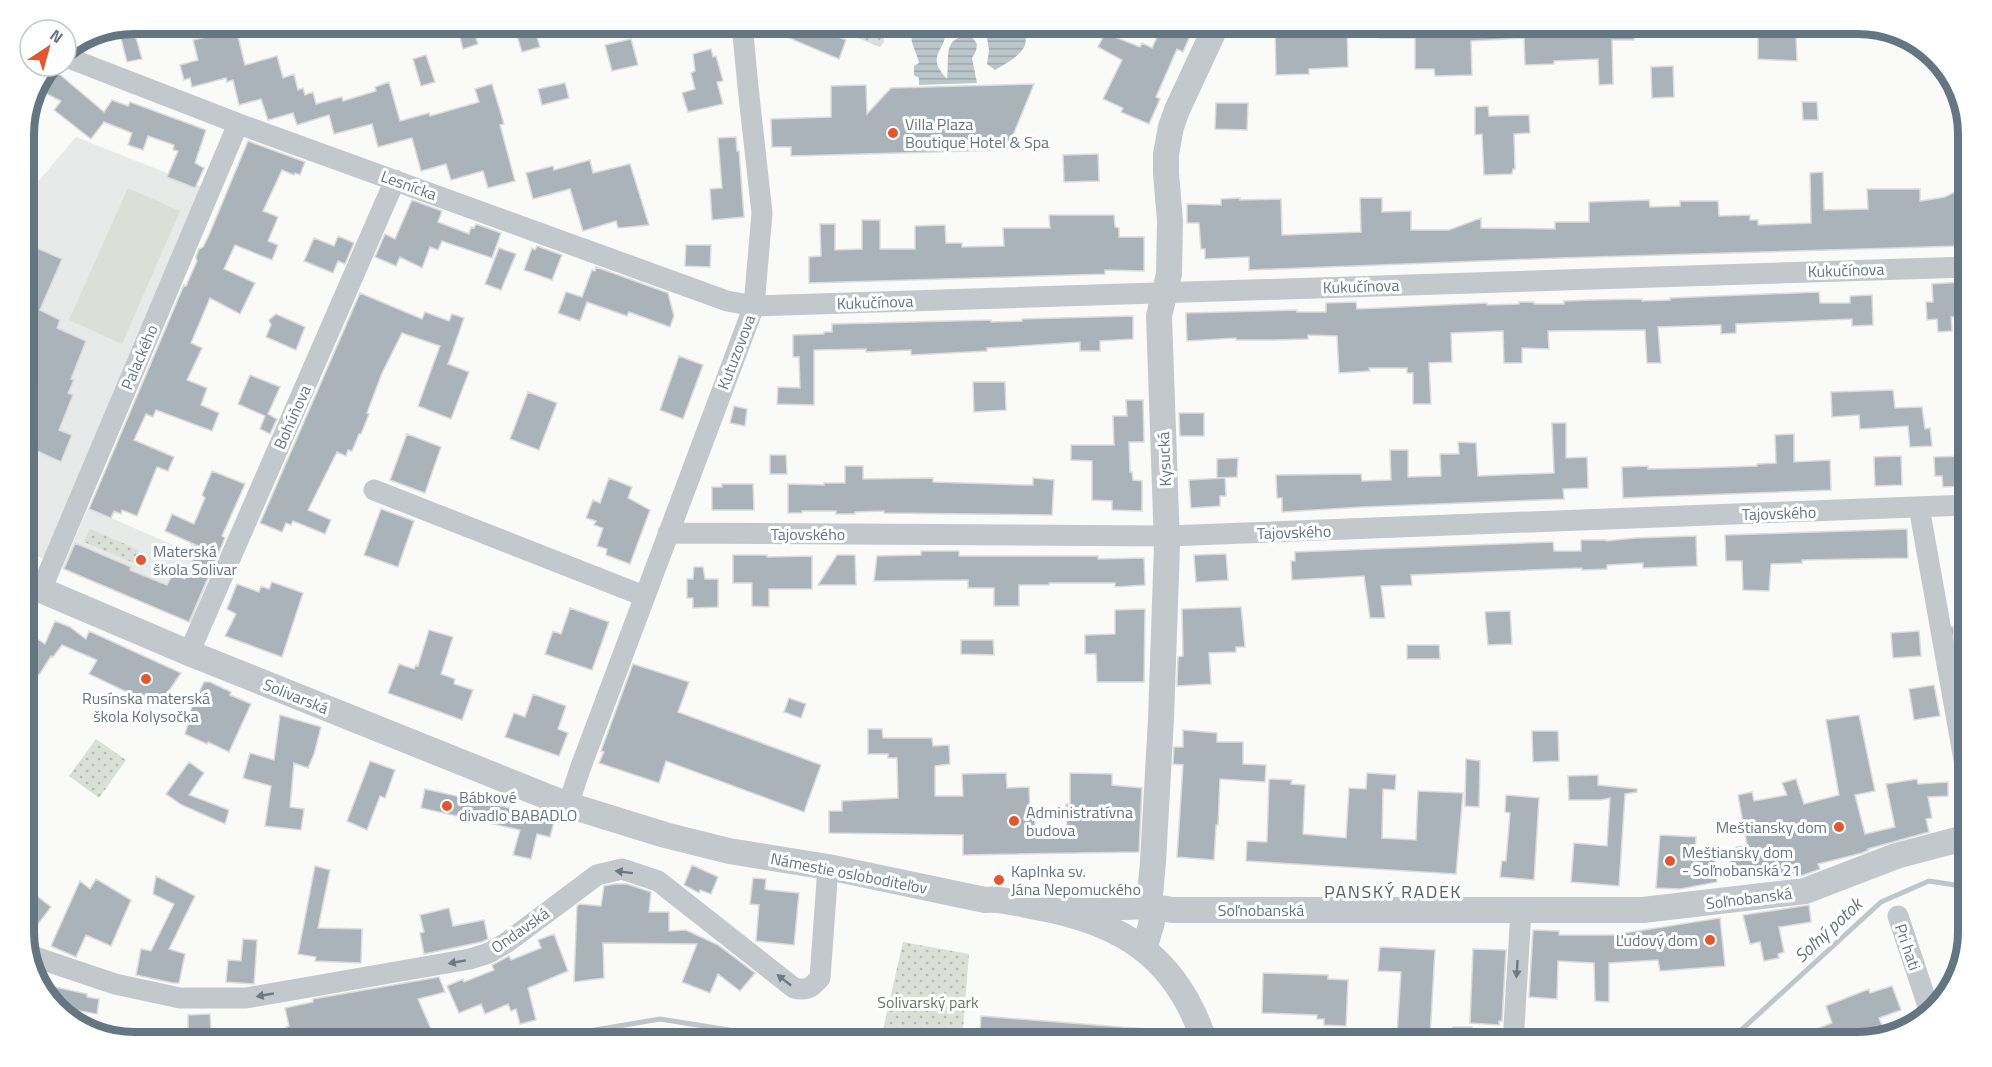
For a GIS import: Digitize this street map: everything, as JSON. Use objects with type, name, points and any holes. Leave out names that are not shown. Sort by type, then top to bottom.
[{"type":"street","name":"Kutuzovova","points":[[568,805],[753,306],[762,213],[743,34]]},
{"type":"street","name":"Kysucká","points":[[1149,906],[1161,719],[1167,536],[1159,315],[1169,274],[1170,221],[1166,173],[1168,141],[1177,110],[1212,34]]},
{"type":"street","name":"Lesnícka","points":[[78,62],[238,124],[727,301],[753,306]]},
{"type":"street","name":"Palackého","points":[[35,581],[238,124]]},
{"type":"street","name":"Bohúňova","points":[[189,653],[395,180]]},
{"type":"street","name":"Kukučínova","points":[[753,306],[1957,267]]},
{"type":"street","points":[[374,490],[644,596]]},
{"type":"street","name":"Tajovského","points":[[668,533],[1167,536],[1957,505]]},
{"type":"street","points":[[1919,507],[1958,724]]},
{"type":"street","name":"Solivarská","points":[[35,589],[568,805]]},
{"type":"street","name":"Námestie osloboditeľov","points":[[568,805],[665,835],[729,850],[828,867],[985,900],[1049,909],[1091,920],[1109,927],[1157,960],[1179,987],[1197,1018],[1201,1032]]},
{"type":"street","name":"Soľnobanská","points":[[1049,909],[1149,906],[1172,910],[1643,910],[1805,891],[1896,856],[1958,840]]},
{"type":"street","name":"Ondavská","points":[[38,958],[116,984],[180,998],[246,998],[470,959],[489,953],[506,943],[597,875],[622,869],[657,881],[794,988],[802,990],[811,988],[820,978],[828,867]]},
{"type":"street","points":[[1136,944],[1137,920],[1149,906]]},
{"type":"street","points":[[1514,1032],[1521,910]]},
{"type":"street","name":"Pri hati","points":[[1898,916],[1928,1004]]},
{"type":"shaded area","points":[[912,34],[945,34],[937,64],[947,79],[951,44],[955,39],[972,37],[977,44],[972,58],[977,83],[919,85],[919,78],[914,75],[914,66],[919,63]]},
{"type":"shaded area","points":[[986,34],[1025,34],[1025,46],[1021,52],[995,70],[987,64],[989,51]]},
{"type":"shaded area","points":[[76,137],[212,191],[55,564],[35,555],[35,185]]},
{"type":"shaded area","name":"Materská škola Solivar","points":[[88,508],[185,550],[194,541],[220,552],[191,623],[62,568]]},
{"type":"green space","points":[[848,34],[884,34],[884,42],[880,47]]},
{"type":"green space","points":[[128,188],[180,211],[122,344],[69,320]]},
{"type":"green space","points":[[90,529],[139,550],[134,563],[84,542]]},
{"type":"green space","points":[[1958,625],[1958,690],[1945,627]]},
{"type":"green space","points":[[96,739],[126,760],[99,798],[69,776]]},
{"type":"green space","name":"Solivarský park","points":[[903,942],[969,954],[963,1032],[883,1032]]},
{"type":"building","points":[[135,34],[142,59],[127,62],[120,35]]},
{"type":"building","points":[[205,34],[237,34],[245,65],[277,56],[283,78],[294,74],[298,90],[303,88],[305,95],[313,92],[316,104],[342,97],[343,101],[376,91],[375,87],[389,82],[400,121],[429,113],[430,116],[479,102],[475,89],[492,84],[504,124],[500,125],[515,181],[488,188],[483,171],[451,180],[446,164],[421,171],[412,138],[378,147],[372,124],[334,134],[329,115],[297,125],[293,113],[268,120],[261,99],[239,105],[233,80],[227,82],[226,78],[192,87],[190,78],[184,80],[180,65],[198,60],[193,40],[206,37]]},
{"type":"building","points":[[459,34],[475,34],[478,44],[463,49]]},
{"type":"building","points":[[517,34],[536,34],[540,47],[522,52]]},
{"type":"building","points":[[780,34],[831,34],[846,40],[839,59]]},
{"type":"building","points":[[1104,34],[1108,34],[1140,47],[1142,43],[1152,48],[1158,34],[1191,34],[1183,52],[1177,49],[1156,97],[1160,99],[1149,124],[1121,112],[1123,108],[1103,99],[1122,60],[1098,47]]},
{"type":"building","points":[[1275,34],[1347,34],[1348,67],[1309,69],[1309,74],[1276,75]]},
{"type":"building","points":[[1379,34],[1634,34],[1634,40],[1612,40],[1613,84],[1599,85],[1598,59],[1525,65],[1524,38],[1471,41],[1472,75],[1435,76],[1434,69],[1415,69],[1415,38],[1380,38]]},
{"type":"building","points":[[1758,34],[1797,34],[1797,61],[1758,59]]},
{"type":"building","points":[[631,39],[638,65],[612,71],[605,45]]},
{"type":"building","points":[[711,49],[713,57],[716,56],[723,81],[717,82],[723,104],[688,112],[682,93],[695,89],[691,73],[695,71],[693,54]]},
{"type":"building","points":[[426,55],[435,82],[421,86],[413,59]]},
{"type":"building","points":[[1673,66],[1674,97],[1652,98],[1651,67]]},
{"type":"building","points":[[52,78],[64,78],[104,112],[112,100],[128,106],[130,102],[206,130],[195,163],[204,168],[195,188],[167,177],[178,151],[173,150],[174,145],[148,136],[143,150],[128,145],[132,133],[104,122],[91,139],[54,110],[61,101],[44,93]]},
{"type":"building","points":[[565,83],[569,98],[542,105],[538,89]]},
{"type":"building","name":"Villa Plaza Boutique Hotel & Spa","points":[[1034,84],[1007,150],[791,156],[791,147],[772,147],[771,119],[831,117],[831,86],[866,85],[867,114],[891,88]]},
{"type":"building","points":[[1802,102],[1817,102],[1818,120],[1803,120]]},
{"type":"building","points":[[1216,103],[1248,103],[1247,130],[1215,129]]},
{"type":"building","points":[[1488,106],[1489,116],[1529,115],[1530,133],[1514,134],[1515,169],[1512,174],[1484,175],[1482,134],[1475,135],[1475,107]]},
{"type":"building","points":[[736,137],[744,217],[712,220],[710,189],[722,188],[718,138]]},
{"type":"building","points":[[248,141],[305,162],[300,175],[282,170],[263,211],[278,217],[268,241],[278,245],[272,260],[235,245],[224,269],[255,283],[240,314],[210,298],[191,343],[202,348],[187,380],[207,388],[201,405],[219,413],[212,431],[156,410],[153,417],[146,414],[134,440],[174,457],[168,471],[157,467],[137,516],[122,510],[121,514],[114,511],[111,518],[89,509],[184,285],[186,286],[197,261],[199,249],[203,247],[209,235]]},
{"type":"building","points":[[1098,154],[1099,181],[1064,182],[1063,155]]},
{"type":"building","points":[[590,160],[593,173],[630,164],[649,225],[618,228],[616,221],[583,231],[570,189],[533,199],[526,173],[553,166],[554,170]]},
{"type":"building","points":[[1823,172],[1824,210],[1868,209],[1867,189],[1920,189],[1920,201],[1945,197],[1957,191],[1957,246],[1249,270],[1249,257],[1205,259],[1205,249],[1201,249],[1199,223],[1187,223],[1187,204],[1221,205],[1221,199],[1281,199],[1282,235],[1361,232],[1360,198],[1382,198],[1382,212],[1411,211],[1411,230],[1449,230],[1481,218],[1481,228],[1555,229],[1555,222],[1589,222],[1589,202],[1649,200],[1650,207],[1680,206],[1680,201],[1718,201],[1719,216],[1750,215],[1750,220],[1758,220],[1758,225],[1811,223],[1810,173]]},
{"type":"building","points":[[412,200],[442,211],[438,222],[469,234],[471,227],[474,228],[476,224],[501,233],[492,258],[442,241],[438,250],[430,247],[422,268],[400,257],[396,266],[375,257],[385,234],[395,239]]},
{"type":"building","points":[[1049,215],[1114,215],[1115,227],[1119,228],[1119,237],[1144,237],[1144,271],[1105,270],[1105,274],[809,283],[809,257],[821,256],[820,224],[835,224],[835,250],[862,249],[862,220],[880,220],[880,249],[915,249],[915,226],[945,225],[946,243],[962,243],[962,247],[1004,246],[1003,228],[1050,228]]},
{"type":"building","points":[[338,236],[354,243],[345,264],[338,261],[333,273],[304,261],[314,238],[334,246]]},
{"type":"building","points":[[686,245],[711,245],[710,267],[685,266]]},
{"type":"building","points":[[537,246],[562,255],[552,280],[524,270],[532,248],[535,250]]},
{"type":"building","points":[[35,247],[62,259],[40,310],[60,320],[57,328],[86,341],[71,379],[74,380],[68,393],[73,395],[59,430],[72,435],[61,462],[35,450]]},
{"type":"building","points":[[499,248],[516,254],[501,290],[485,284]]},
{"type":"building","points":[[596,267],[668,293],[674,316],[670,327],[629,312],[627,316],[587,302],[580,321],[558,313],[566,292],[582,297],[592,270],[595,271]]},
{"type":"building","points":[[1957,282],[1957,317],[1951,317],[1952,331],[1938,332],[1937,319],[1927,320],[1926,302],[1933,302],[1932,284]]},
{"type":"building","points":[[1819,292],[1820,303],[1850,303],[1850,296],[1872,295],[1873,325],[1852,326],[1852,319],[1736,324],[1736,333],[1721,334],[1721,325],[1658,327],[1661,363],[1647,363],[1645,330],[1548,331],[1549,349],[1522,348],[1522,363],[1504,363],[1503,331],[1451,333],[1452,362],[1429,363],[1431,404],[1413,404],[1413,373],[1407,373],[1407,368],[1369,368],[1370,371],[1339,373],[1337,336],[1308,335],[1308,339],[1236,340],[1236,338],[1187,341],[1186,313],[1297,310],[1297,312],[1326,312],[1326,303],[1356,302],[1357,309],[1487,303],[1487,305],[1519,304],[1519,302],[1564,304],[1564,301],[1642,299],[1642,301]]},
{"type":"building","points":[[360,293],[422,319],[425,312],[449,321],[452,314],[464,318],[448,364],[469,372],[451,419],[418,406],[440,346],[402,333],[382,373],[367,413],[369,414],[352,451],[348,450],[346,456],[337,452],[308,510],[331,520],[325,534],[293,521],[291,525],[286,523],[282,532],[260,523]]},
{"type":"building","points":[[276,314],[305,327],[296,350],[266,337],[271,325],[269,320]]},
{"type":"building","points":[[1133,316],[1133,339],[1100,341],[1100,351],[1080,351],[1080,342],[987,348],[987,351],[911,355],[911,350],[866,352],[866,349],[814,350],[814,405],[777,404],[778,387],[800,388],[799,357],[793,357],[793,335],[832,332],[832,324],[991,320],[991,322]]},
{"type":"building","points":[[679,356],[703,365],[683,419],[660,410]]},
{"type":"building","points":[[250,375],[280,387],[268,414],[277,419],[270,434],[260,429],[265,416],[238,404]]},
{"type":"building","points":[[973,382],[1005,382],[1006,410],[974,412]]},
{"type":"building","points":[[1893,390],[1895,408],[1922,407],[1925,429],[1930,428],[1932,446],[1910,447],[1908,426],[1860,429],[1859,415],[1832,417],[1831,392]]},
{"type":"building","points":[[528,392],[557,403],[539,450],[510,439]]},
{"type":"building","points":[[1126,400],[1143,400],[1144,442],[1129,442],[1130,472],[1132,472],[1133,480],[1142,481],[1142,511],[1112,510],[1112,501],[1092,500],[1092,461],[1071,460],[1071,445],[1114,445],[1113,416],[1127,416]]},
{"type":"building","points":[[734,406],[747,409],[745,426],[730,423]]},
{"type":"building","points":[[1179,413],[1204,413],[1204,436],[1180,436]]},
{"type":"building","points":[[1552,423],[1566,423],[1566,458],[1587,457],[1588,488],[1563,489],[1564,499],[1282,512],[1282,498],[1277,498],[1276,475],[1361,474],[1362,481],[1391,480],[1390,450],[1408,450],[1408,477],[1441,476],[1440,454],[1459,454],[1458,442],[1476,443],[1478,476],[1554,473]]},
{"type":"building","points":[[407,434],[441,447],[425,493],[390,480]]},
{"type":"building","points":[[1794,434],[1794,462],[1830,460],[1831,490],[1623,498],[1622,467],[1698,468],[1776,463],[1775,435]]},
{"type":"building","points":[[770,455],[786,455],[787,474],[770,474]]},
{"type":"building","points":[[1901,456],[1902,485],[1875,486],[1874,457]]},
{"type":"building","points":[[1957,456],[1957,486],[1943,487],[1942,476],[1935,476],[1934,457]]},
{"type":"building","points":[[1238,458],[1237,477],[1217,478],[1217,459]]},
{"type":"building","points":[[845,466],[863,466],[863,479],[933,478],[933,482],[1026,485],[1033,485],[1033,478],[1054,480],[1052,515],[884,513],[884,511],[855,512],[855,514],[836,514],[836,511],[788,513],[788,484],[845,483]]},
{"type":"building","points":[[212,471],[245,484],[189,622],[64,569],[75,543],[167,585],[173,573],[185,579],[198,546],[165,531],[172,514],[194,524],[205,498],[202,495]]},
{"type":"building","points":[[609,478],[632,487],[628,498],[650,510],[630,564],[606,555],[607,549],[597,546],[603,528],[594,525],[596,521],[586,518],[593,500],[600,503]]},
{"type":"building","points":[[1225,478],[1226,496],[1220,496],[1220,506],[1191,508],[1189,480]]},
{"type":"building","points":[[722,484],[753,484],[754,510],[712,510],[712,487],[722,487]]},
{"type":"building","points":[[381,509],[414,521],[398,567],[364,555]]},
{"type":"building","points":[[1907,529],[1908,558],[1802,560],[1802,563],[1771,564],[1769,591],[1743,590],[1742,561],[1726,561],[1725,535]]},
{"type":"building","points":[[1696,536],[1697,566],[1643,568],[1643,563],[1607,565],[1607,569],[1411,575],[1412,585],[1381,586],[1385,618],[1370,618],[1364,576],[1292,580],[1291,561],[1295,561],[1295,552],[1553,542],[1554,551],[1581,551],[1581,540],[1606,541]]},
{"type":"building","points":[[921,551],[959,551],[959,556],[1144,558],[1145,585],[1115,587],[1115,583],[1049,583],[1049,585],[1019,585],[1019,606],[994,606],[994,588],[968,588],[968,580],[874,581],[877,556],[921,555]]},
{"type":"building","points":[[1226,554],[1228,580],[1196,582],[1194,555]]},
{"type":"building","points":[[733,555],[812,556],[812,589],[769,589],[769,607],[752,606],[752,583],[733,583]]},
{"type":"building","points":[[837,555],[855,555],[856,585],[818,585]]},
{"type":"building","points":[[694,567],[703,567],[705,579],[718,579],[718,607],[693,608],[693,598],[687,598],[687,579],[693,579]]},
{"type":"building","points":[[272,582],[303,593],[282,657],[225,636],[236,614],[227,609],[237,584],[259,592],[261,586],[269,589]]},
{"type":"building","points":[[1241,607],[1245,647],[1236,647],[1236,652],[1209,653],[1211,684],[1177,686],[1178,657],[1183,656],[1182,609]]},
{"type":"building","points":[[570,608],[609,622],[592,670],[545,654],[553,631],[561,634]]},
{"type":"building","points":[[1145,609],[1144,682],[1097,682],[1096,654],[1085,654],[1085,635],[1115,634],[1115,610]]},
{"type":"building","points":[[1510,611],[1512,644],[1488,645],[1485,612]]},
{"type":"building","points":[[55,621],[70,627],[86,639],[89,631],[181,673],[158,707],[89,674],[97,660],[62,645],[53,657],[51,656],[39,675],[35,672],[35,637],[45,644]]},
{"type":"building","points":[[429,630],[453,637],[441,674],[455,679],[454,684],[473,690],[462,720],[388,693],[399,664],[414,669],[416,665],[418,666]]},
{"type":"building","points":[[1919,631],[1921,656],[1893,658],[1891,633]]},
{"type":"building","points":[[961,640],[993,640],[994,655],[961,654]]},
{"type":"building","points":[[1407,645],[1439,645],[1440,659],[1407,659]]},
{"type":"building","points":[[633,664],[689,682],[678,712],[821,765],[804,812],[666,761],[659,783],[599,763],[604,752],[601,751]]},
{"type":"building","points":[[204,682],[210,682],[231,692],[230,695],[251,704],[229,752],[185,734],[188,724],[185,722]]},
{"type":"building","points":[[1934,685],[1940,716],[1914,720],[1909,689]]},
{"type":"building","points":[[533,694],[566,706],[558,729],[568,733],[559,756],[505,737],[514,713],[525,717]]},
{"type":"building","points":[[789,698],[806,704],[801,718],[784,712]]},
{"type":"building","points":[[280,715],[321,727],[308,768],[294,763],[290,807],[304,809],[301,830],[265,826],[271,786],[243,778],[250,753],[274,760]]},
{"type":"building","points":[[1859,715],[1875,791],[1855,795],[1865,834],[1895,827],[1886,784],[1917,779],[1918,784],[1948,782],[1948,796],[1928,797],[1932,818],[1926,819],[1929,832],[1818,864],[1820,869],[1804,875],[1778,879],[1777,871],[1734,878],[1727,849],[1747,845],[1738,795],[1752,792],[1754,801],[1787,795],[1782,783],[1796,779],[1804,804],[1839,795],[1826,720]]},
{"type":"building","points":[[868,729],[882,729],[883,738],[932,738],[933,746],[949,745],[950,764],[935,766],[935,796],[963,796],[962,774],[1006,773],[1007,788],[1029,787],[1030,814],[1035,814],[1035,833],[1067,832],[1066,804],[1070,804],[1070,773],[1112,774],[1112,785],[1142,788],[1139,852],[963,855],[963,835],[829,833],[829,811],[842,811],[842,801],[898,798],[897,758],[888,758],[888,754],[868,754]]},
{"type":"building","points":[[1183,730],[1217,733],[1217,742],[1243,742],[1243,764],[1266,765],[1265,782],[1220,779],[1214,860],[1177,857],[1183,765],[1173,764],[1174,747],[1183,747]]},
{"type":"building","points":[[1532,731],[1558,731],[1559,761],[1533,762]]},
{"type":"building","points":[[1466,759],[1480,761],[1479,807],[1465,806]]},
{"type":"building","points":[[370,761],[395,770],[385,798],[380,796],[367,830],[347,821]]},
{"type":"building","points":[[189,762],[204,773],[189,795],[229,810],[225,824],[182,805],[166,794]]},
{"type":"building","points":[[1367,773],[1396,775],[1395,790],[1383,789],[1382,838],[1416,840],[1418,791],[1463,793],[1456,874],[1246,861],[1247,841],[1267,842],[1269,779],[1292,780],[1291,784],[1305,785],[1303,834],[1346,838],[1349,788],[1366,789]]},
{"type":"building","points":[[1598,775],[1598,785],[1637,789],[1637,792],[1625,794],[1619,886],[1571,882],[1574,843],[1607,846],[1610,798],[1569,800],[1568,776]]},
{"type":"building","points":[[425,789],[555,818],[550,837],[537,834],[531,859],[513,855],[520,830],[421,808]]},
{"type":"building","points":[[1506,795],[1539,798],[1534,880],[1500,877],[1502,861],[1506,861],[1510,813],[1505,812]]},
{"type":"building","points":[[1660,835],[1696,837],[1694,861],[1715,858],[1717,882],[1680,889],[1656,888]]},
{"type":"building","points":[[692,865],[718,877],[711,894],[700,890],[699,893],[684,885]]},
{"type":"building","points":[[315,866],[330,870],[318,928],[362,929],[361,963],[315,961],[316,957],[298,954]]},
{"type":"building","points":[[156,876],[195,896],[169,949],[185,954],[179,983],[136,975],[141,949],[151,951],[174,904],[153,894]]},
{"type":"building","points":[[753,878],[766,879],[765,889],[768,890],[799,893],[794,945],[756,941],[759,905],[750,904]]},
{"type":"building","points":[[96,879],[131,900],[111,946],[86,935],[76,957],[51,946],[80,881],[90,889]]},
{"type":"building","points":[[627,884],[651,892],[649,912],[669,912],[669,931],[686,930],[718,945],[755,973],[740,991],[718,974],[710,993],[682,982],[697,944],[603,943],[604,978],[574,982],[577,906],[579,904],[601,906],[604,886]]},
{"type":"building","points":[[35,895],[51,907],[35,928]]},
{"type":"building","points":[[1809,905],[1811,922],[1779,927],[1784,952],[1778,954],[1779,958],[1764,961],[1760,942],[1750,944],[1743,915]]},
{"type":"building","points":[[449,908],[453,926],[484,920],[488,939],[424,954],[420,933],[424,932],[420,915]]},
{"type":"building","points":[[1720,918],[1725,966],[1660,971],[1658,960],[1609,963],[1609,1002],[1595,1001],[1594,963],[1558,961],[1557,999],[1529,997],[1533,930],[1559,931],[1559,935],[1612,935]]},
{"type":"building","points":[[554,934],[568,971],[528,988],[536,1020],[520,1024],[516,1009],[511,1011],[508,1004],[485,1014],[481,1004],[459,1013],[447,986],[494,970],[492,965],[509,956],[511,960],[541,948],[538,940]]},
{"type":"building","points":[[243,939],[257,940],[254,984],[226,982],[228,960],[241,961]]},
{"type":"building","points":[[1380,947],[1435,950],[1430,1032],[1397,1032],[1401,972],[1378,971]]},
{"type":"building","points":[[1473,949],[1506,950],[1502,1021],[1499,1021],[1499,1025],[1470,1023]]},
{"type":"building","points":[[1263,973],[1328,975],[1328,979],[1348,980],[1346,1026],[1324,1025],[1324,1019],[1317,1019],[1317,1015],[1262,1013]]},
{"type":"building","points":[[439,977],[445,992],[418,999],[432,1032],[384,1032],[384,1030],[374,1032],[282,1032],[289,1026],[285,1008],[313,1002],[313,999]]},
{"type":"building","points":[[1892,986],[1901,1010],[1879,1018],[1883,1028],[1881,1030],[1871,1032],[1815,1032],[1814,1030],[1832,1023],[1826,1006],[1869,989],[1870,993]]},
{"type":"building","points":[[55,987],[99,999],[97,1014],[70,1009],[54,992]]},
{"type":"building","points":[[210,1014],[211,1031],[188,1032],[188,1015]]},
{"type":"building","points":[[981,1016],[1185,1032],[980,1032]]},
{"type":"building","points":[[1453,1027],[1472,1027],[1472,1032],[1453,1032]]},
{"type":"building","points":[[1570,1029],[1621,1032],[1570,1032]]},
{"type":"waterway","name":"Soľný potok","points":[[1739,1032],[1881,902],[1929,881],[1958,885]]},
{"type":"waterway","name":"Soľný potok","points":[[583,1032],[660,1019],[741,1032]]},
{"type":"place","name":"Villa Plaza Boutique Hotel & Spa","points":[[893,133]]},
{"type":"place","name":"Materská škola Solivar","points":[[141,560]]},
{"type":"place","name":"Rusínska materská škola Kolysočka","points":[[146,679]]},
{"type":"place","name":"Bábkové divadlo BABADLO","points":[[447,806]]},
{"type":"place","name":"Administratívna budova","points":[[1014,821]]},
{"type":"place","name":"Meštiansky dom","points":[[1839,827]]},
{"type":"place","name":"Meštiansky dom - Soľnobanská 21","points":[[1670,861]]},
{"type":"place","name":"Kaplnka sv. Jána Nepomuckého","points":[[999,880]]},
{"type":"place","name":"Ľudový dom","points":[[1710,940]]},
{"type":"district","name":"PANSKÝ RADEK","points":[[1393,891]]}]
